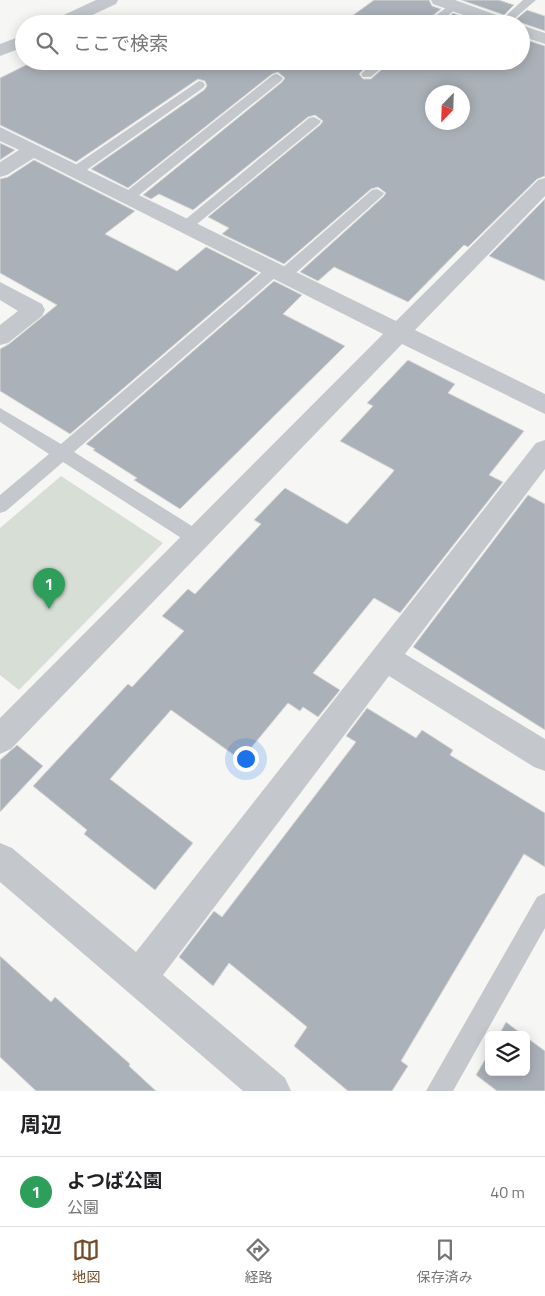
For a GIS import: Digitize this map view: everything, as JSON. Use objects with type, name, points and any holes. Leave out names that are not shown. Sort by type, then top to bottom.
[{"type":"street","points":[[78,15],[110,0]]},
{"type":"street","points":[[448,2],[483,15]]},
{"type":"street","points":[[530,33],[545,39]]},
{"type":"street","points":[[0,50],[15,44]]},
{"type":"street","points":[[0,133],[545,405]]},
{"type":"street","points":[[0,171],[33,150]]},
{"type":"street","points":[[0,738],[545,184]]},
{"type":"street","points":[[0,290],[34,310],[0,337]]},
{"type":"street","points":[[139,978],[545,450]]},
{"type":"street","points":[[384,657],[545,756]]},
{"type":"street","points":[[0,860],[272,1091]]},
{"type":"lane","points":[[513,15],[530,0]]},
{"type":"lane","points":[[437,15],[448,2]]},
{"type":"lane","points":[[367,74],[372,70]]},
{"type":"lane","points":[[128,197],[277,78]]},
{"type":"lane","points":[[76,171],[199,85]]},
{"type":"lane","points":[[186,226],[314,121]]},
{"type":"lane","points":[[0,506],[60,452],[376,193]]},
{"type":"lane","points":[[0,414],[196,538]]},
{"type":"lane","points":[[439,1091],[545,905]]},
{"type":"shaded area","points":[[61,476],[163,543],[19,690],[0,675],[0,528]]},
{"type":"building","points":[[374,0],[429,0],[432,6],[441,9],[433,15],[353,15]]},
{"type":"building","points":[[461,0],[499,0],[514,5],[504,15]]},
{"type":"building","points":[[527,10],[545,16],[545,31],[530,26],[530,15],[521,15]]},
{"type":"building","points":[[530,41],[545,46],[545,176],[537,179],[468,247],[464,245],[408,302],[334,267],[318,281],[300,272],[383,197],[386,193],[378,187],[371,189],[284,264],[222,234],[229,228],[208,217],[320,125],[323,121],[315,115],[308,117],[193,210],[159,194],[151,199],[143,195],[282,82],[285,78],[278,72],[272,74],[128,188],[91,169],[204,90],[207,86],[205,81],[198,79],[76,162],[0,125],[0,78],[16,70],[363,70],[359,74],[363,79],[371,79],[381,70],[530,70]]},
{"type":"building","points":[[0,143],[15,150],[0,160]]},
{"type":"building","points":[[34,160],[135,211],[105,234],[177,271],[206,247],[258,273],[70,434],[0,391],[0,349],[9,344],[57,305],[0,273],[0,179],[8,177]]},
{"type":"building","points":[[545,199],[545,281],[489,256]]},
{"type":"building","points":[[274,281],[302,295],[283,314],[345,346],[180,509],[134,480],[137,478],[86,444]]},
{"type":"building","points":[[408,360],[455,384],[448,393],[524,431],[489,475],[503,482],[400,613],[374,598],[313,673],[340,690],[318,717],[303,707],[300,711],[288,703],[241,760],[171,710],[110,779],[193,843],[155,890],[84,834],[87,830],[33,786],[128,684],[132,687],[184,631],[162,616],[188,589],[195,594],[261,524],[254,520],[285,488],[347,524],[393,472],[394,470],[340,441],[373,406],[367,403]]},
{"type":"building","points":[[528,495],[545,504],[545,730],[413,647]]},
{"type":"building","points":[[367,708],[416,738],[422,730],[453,750],[450,755],[545,813],[545,867],[524,854],[401,1061],[408,1066],[392,1091],[348,1091],[294,1046],[307,1027],[229,963],[213,986],[179,957],[214,911],[222,917],[356,742],[346,736]]},
{"type":"building","points":[[17,745],[43,766],[0,812],[0,760]]},
{"type":"building","points":[[0,956],[51,1002],[55,997],[130,1064],[129,1066],[156,1091],[36,1091],[0,1057]]},
{"type":"building","points":[[506,1022],[518,1031],[501,1031]]},
{"type":"building","points":[[530,1040],[545,1051],[545,1091],[497,1091],[476,1075],[485,1060],[485,1076],[530,1076]]},
{"type":"place","name":"よつば公園","points":[[49,609]]}]
